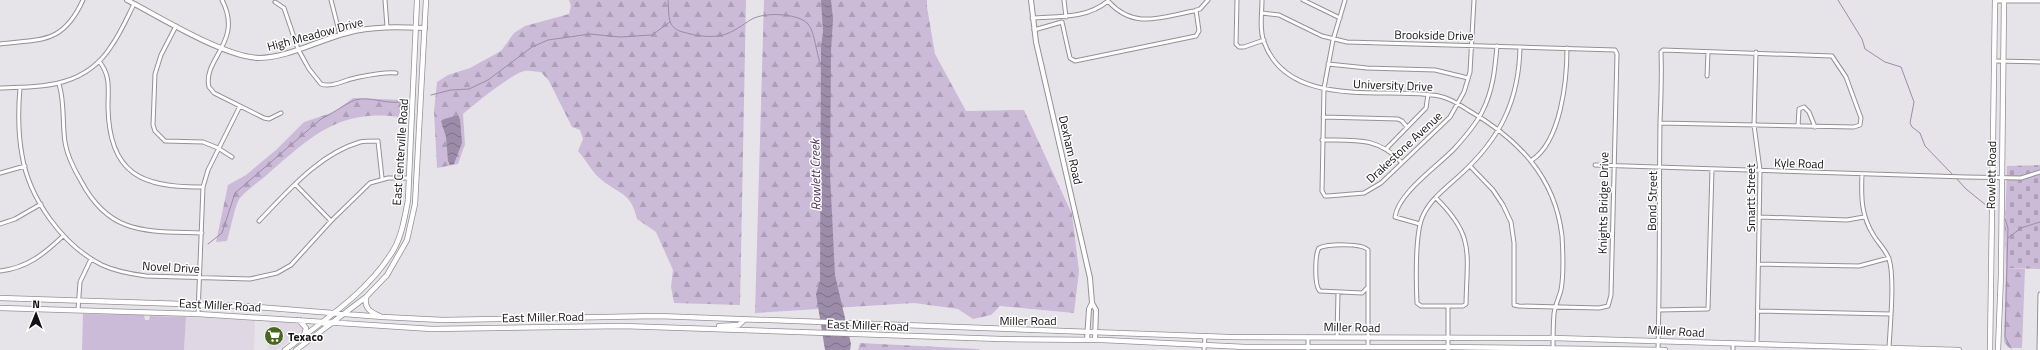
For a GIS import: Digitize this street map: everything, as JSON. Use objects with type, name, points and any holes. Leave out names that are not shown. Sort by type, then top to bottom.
[{"type":"main road","name":"East Centerville Road","points":[[285,350],[334,313],[369,283],[394,248],[404,221],[409,178],[417,0]]},
{"type":"main road","name":"East Centerville Road","points":[[296,350],[366,296],[387,275],[407,240],[415,204],[426,0]]},
{"type":"main road","name":"Rowlett Road","points":[[1990,350],[1995,0]]},
{"type":"main road","name":"Rowlett Road","points":[[1998,350],[2001,274],[2004,0]]},
{"type":"main road","points":[[409,178],[417,178]]},
{"type":"main road","points":[[366,296],[365,305],[367,309],[383,318]]},
{"type":"main road","name":"East Miller Road","points":[[0,298],[199,305],[334,313],[383,318],[455,320],[673,317],[744,320]]},
{"type":"main road","name":"East Miller Road","points":[[0,308],[198,314],[323,321],[397,328],[456,329],[622,326],[1001,339],[1087,340]]},
{"type":"main road","points":[[672,327],[673,317]]},
{"type":"main road","points":[[298,320],[303,322],[306,328],[303,336]]},
{"type":"main road","points":[[455,320],[456,329]]},
{"type":"main road","points":[[714,328],[720,326],[739,325],[744,320]]},
{"type":"main road","name":"Miller Road","points":[[744,320],[1205,336],[1553,338],[1658,340],[1733,347],[1757,344],[1810,348],[1959,350]]},
{"type":"main road","points":[[1371,338],[1371,347]]},
{"type":"main road","points":[[1408,338],[1409,347]]},
{"type":"main road","name":"Miller Road","points":[[1087,340],[1204,348],[1409,347],[1665,350]]},
{"type":"street","points":[[0,44],[42,40],[59,32],[73,19],[83,0]]},
{"type":"street","name":"High Meadow Drive","points":[[126,0],[222,48],[242,56],[259,58],[270,57],[340,35],[387,27],[425,28]]},
{"type":"street","points":[[222,0],[226,9],[229,26],[222,48],[208,76],[208,84],[214,93],[264,118],[269,118],[281,113]]},
{"type":"street","points":[[331,0],[340,35]]},
{"type":"street","points":[[385,0],[387,27]]},
{"type":"street","name":"Dexham Road","points":[[1031,0],[1034,30],[1090,278],[1092,303],[1096,310],[1095,340]]},
{"type":"street","points":[[1034,30],[1062,22],[1066,17],[1064,0]]},
{"type":"street","points":[[1032,18],[1057,16],[1066,17],[1090,12],[1108,1],[1126,16],[1143,20],[1196,10],[1204,5],[1208,0]]},
{"type":"street","points":[[1237,0],[1236,44],[1239,47],[1244,47],[1264,40],[1262,0]]},
{"type":"street","points":[[1303,0],[1340,18]]},
{"type":"street","points":[[1345,0],[1328,64],[1324,88],[1322,140],[1361,140],[1374,143],[1386,149],[1402,163]]},
{"type":"street","name":"Drakestone Avenue","points":[[1322,140],[1323,194],[1328,196],[1339,196],[1364,193],[1381,183],[1439,129],[1458,104],[1472,63],[1474,0]]},
{"type":"street","points":[[1995,0],[2040,1]]},
{"type":"street","points":[[275,2],[284,8],[298,49],[309,68],[321,84],[325,86],[372,74],[396,73]]},
{"type":"street","points":[[0,88],[44,87],[59,84],[84,74],[99,61],[112,46],[134,4]]},
{"type":"street","points":[[1062,22],[1070,58],[1075,61],[1196,36],[1199,31],[1196,10]]},
{"type":"street","name":"Brookside Drive","points":[[1262,13],[1279,15],[1313,33],[1334,40],[1359,43],[1612,49]]},
{"type":"street","points":[[176,26],[161,55],[155,74],[153,125],[155,131],[165,141],[203,142],[218,148],[232,157]]},
{"type":"street","name":"University Drive","points":[[1264,40],[1272,58],[1286,71],[1303,81],[1324,88],[1356,93],[1428,94],[1442,97],[1480,116],[1518,144],[1532,160],[1551,194],[1562,236],[1561,289],[1555,307],[1553,349]]},
{"type":"street","points":[[1420,224],[1395,217],[1396,209],[1426,176],[1455,148],[1480,116],[1490,92],[1495,71],[1497,46]]},
{"type":"street","points":[[1436,198],[1457,221],[1466,242],[1466,304],[1461,307],[1421,306],[1417,303],[1420,224],[1426,210],[1436,198],[1484,152],[1507,115],[1517,85],[1520,47]]},
{"type":"street","points":[[1532,160],[1546,143],[1557,119],[1566,79],[1568,48]]},
{"type":"street","name":"Knights Bridge Drive","points":[[1555,307],[1599,308],[1609,304],[1617,54],[1616,51],[1612,49]]},
{"type":"street","name":"Bond Street","points":[[1658,350],[1661,52],[1663,50],[1708,52]]},
{"type":"street","points":[[1660,123],[1815,127],[1854,127],[1860,125],[1861,116],[1846,77],[1832,56],[1756,52],[1708,52],[1708,76]]},
{"type":"street","name":"Smartt Street","points":[[1756,52],[1754,125],[1760,170],[1757,344]]},
{"type":"street","points":[[99,61],[109,78],[109,133],[116,153],[122,164],[137,176],[151,182],[170,186],[203,188]]},
{"type":"street","points":[[1994,62],[2040,62]]},
{"type":"street","points":[[1328,64],[1367,68],[1435,70],[1468,78]]},
{"type":"street","points":[[59,84],[63,97],[67,148],[72,166],[89,197],[96,206],[117,221],[145,231],[202,233]]},
{"type":"street","name":"Novel Drive","points":[[20,88],[19,119],[22,156],[27,175],[41,204],[51,222],[63,236],[91,259],[113,269],[139,275],[200,278],[250,279],[277,273],[291,265],[330,221],[370,183],[382,178],[409,178]]},
{"type":"street","points":[[1386,149],[1426,108],[1428,94]]},
{"type":"street","points":[[198,314],[203,188],[218,148],[240,106]]},
{"type":"street","points":[[1798,126],[1799,109],[1804,106],[1809,112],[1815,127]]},
{"type":"street","points":[[1323,117],[1398,119],[1407,127]]},
{"type":"street","points":[[259,221],[295,184],[314,168],[332,156],[360,142],[378,141],[382,178]]},
{"type":"street","name":"Kyle Road","points":[[1595,165],[1712,170],[1760,170],[2001,178],[2021,178],[2040,172]]},
{"type":"street","points":[[0,174],[25,166]]},
{"type":"street","points":[[1470,166],[1493,190],[1503,205],[1511,222],[1514,243],[1514,305],[1555,307]]},
{"type":"street","points":[[1659,310],[1708,310],[1712,170]]},
{"type":"street","points":[[1862,174],[1861,202],[1864,217],[1889,258],[1891,269],[1889,349]]},
{"type":"street","points":[[295,184],[330,221]]},
{"type":"street","points":[[0,224],[15,219],[41,204]]},
{"type":"street","points":[[1760,218],[1847,220],[1864,217]]},
{"type":"street","points":[[0,271],[30,263],[45,253],[63,236]]},
{"type":"street","points":[[1368,287],[1362,293],[1323,292],[1318,289],[1317,254],[1319,248],[1325,246],[1362,246],[1366,248],[1369,255],[1368,287],[1371,338]]},
{"type":"street","points":[[1759,264],[1859,266],[1889,258]]},
{"type":"street","points":[[78,310],[80,282],[91,259]]},
{"type":"street","points":[[1337,337],[1338,292]]},
{"type":"street","points":[[2039,350],[2040,294]]},
{"type":"street","name":"Dexham Road","points":[[1087,340],[1089,309],[1092,303]]},
{"type":"street","points":[[1448,307],[1448,348]]},
{"type":"street","points":[[1758,311],[1890,314]]},
{"type":"street","points":[[1204,348],[1205,336]]},
{"type":"street","points":[[1308,337],[1308,348]]},
{"type":"shaded area","points":[[186,317],[255,320],[254,350],[184,350]]},
{"type":"shaded area","points":[[270,321],[300,324],[303,330],[277,350],[268,350]]},
{"type":"green space","points":[[569,0],[746,0],[740,305],[674,303],[671,287],[673,270],[656,232],[637,219],[635,210],[628,199],[599,178],[578,151],[583,139],[580,130],[572,127],[549,81],[541,72],[527,71],[512,77],[463,114],[465,144],[458,164],[437,168],[434,111],[437,82],[448,75],[470,68],[501,51],[514,33],[525,26],[569,14],[571,6]]},
{"type":"green space","points":[[764,0],[927,0],[935,54],[966,111],[1024,110],[1072,214],[1079,271],[1074,313],[1000,306],[991,315],[973,319],[958,309],[914,303],[755,313]]},
{"type":"green space","points":[[353,98],[406,100],[398,117],[359,117],[327,128],[313,137],[240,198],[236,206],[227,241],[216,242],[228,185],[246,175],[276,150],[304,122],[334,112]]},
{"type":"green space","points":[[2040,165],[2040,269],[2006,268],[2005,227],[2007,166]]},
{"type":"green space","points":[[2006,268],[2025,269],[2022,348],[2009,348],[2004,342]]},
{"type":"green space","points":[[83,314],[144,315],[145,320],[149,320],[150,316],[186,317],[184,350],[82,350]]},
{"type":"green space","points":[[860,343],[979,349],[980,350],[858,350]]},
{"type":"water","points":[[821,0],[831,0],[833,19],[831,51],[830,174],[835,275],[851,344],[850,350],[825,350],[816,294],[820,281],[821,46],[823,32]]},
{"type":"water","points":[[458,116],[460,119],[462,143],[454,164],[450,165],[448,161],[446,137],[441,121]]},
{"type":"waterway","points":[[668,0],[669,19],[672,26],[679,31],[698,35],[713,36],[727,34],[752,19],[765,15],[789,16],[803,20],[810,28],[821,65]]},
{"type":"waterway","points":[[1838,0],[1862,39],[1865,49],[1885,62],[1901,67],[1914,102],[1910,123],[1912,127],[1920,133],[1925,146],[1954,176]]},
{"type":"waterway","points":[[431,95],[451,90],[469,89],[488,80],[532,47],[548,40],[590,34],[620,37],[652,35],[670,22]]},
{"type":"waterway","points":[[208,244],[222,233],[235,193],[321,119],[355,100],[366,99],[400,102]]},
{"type":"waterway","points":[[1956,178],[1966,189],[1987,206]]},
{"type":"waterway","points":[[2005,219],[2008,228],[2005,337],[2011,348]]},
{"type":"waterway","points":[[2008,238],[2021,228],[2040,222]]},
{"type":"place","name":"Texaco","points":[[274,336]]},
{"type":"water label","name":"Rowlett Creek","points":[[815,175]]}]
